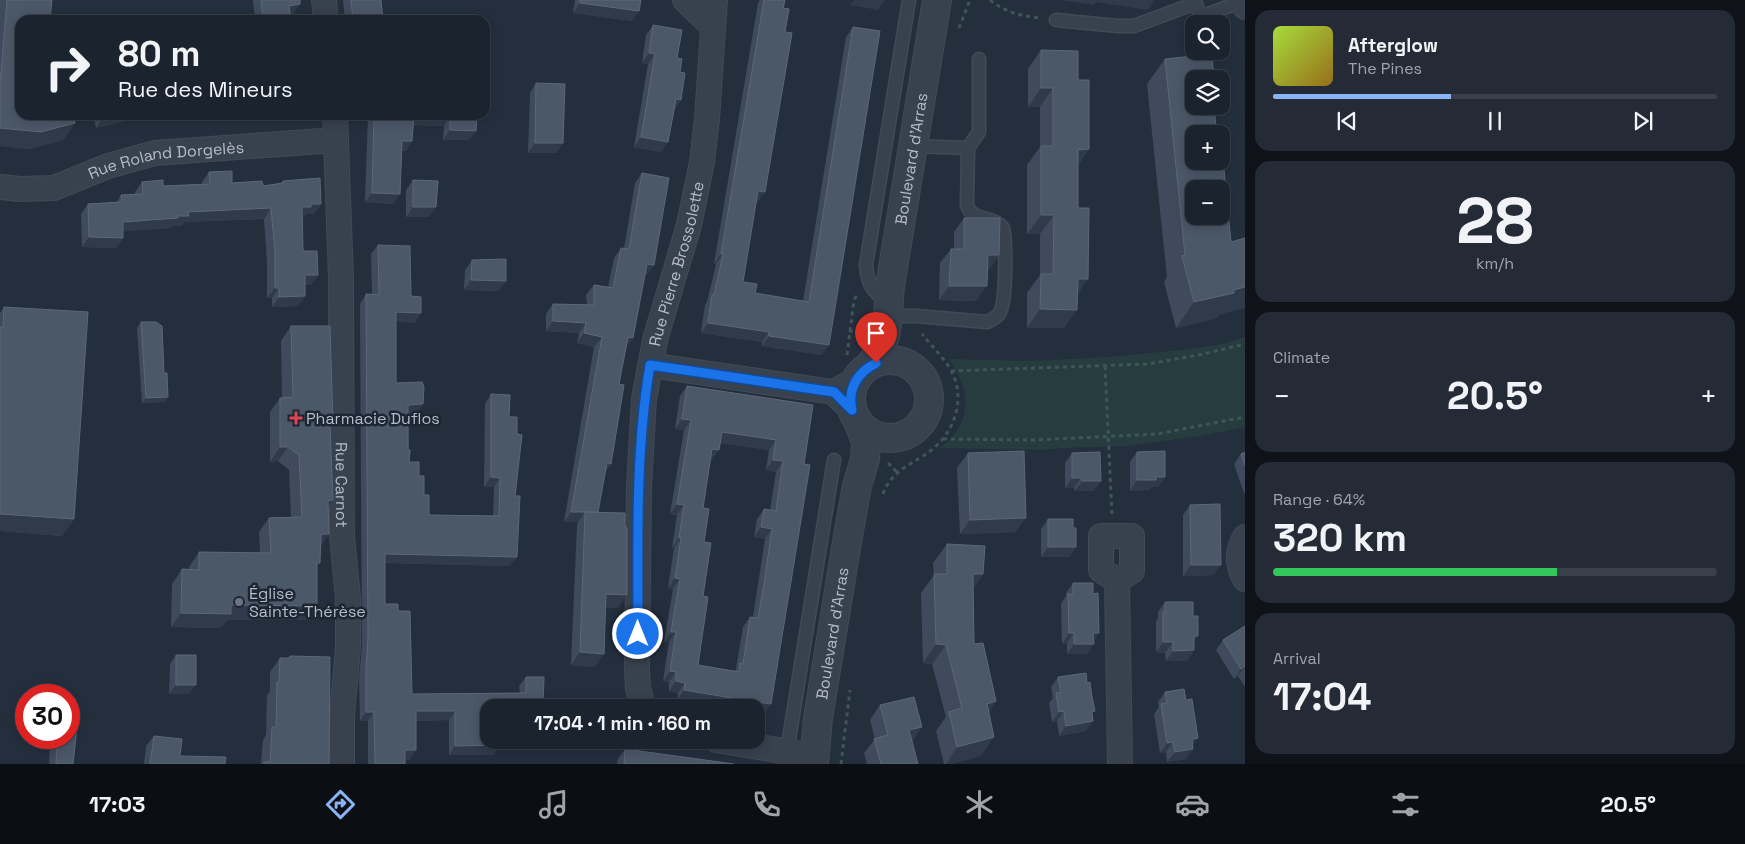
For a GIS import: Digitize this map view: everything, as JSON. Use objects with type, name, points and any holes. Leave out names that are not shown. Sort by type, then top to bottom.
[{"type":"street","points":[[324,0],[326,15]]},
{"type":"street","points":[[685,0],[713,28]]},
{"type":"street","name":"Rue Pierre Brossolette","points":[[641,699],[638,688],[638,670],[639,486],[642,418],[650,365],[659,326],[687,231],[705,148],[714,0]]},
{"type":"street","name":"Boulevard d'Arras","points":[[814,760],[818,718],[854,501],[865,459],[866,441],[852,389],[882,347],[912,146],[937,0]]},
{"type":"street","name":"Rue Carnot","points":[[335,120],[342,278],[342,536],[348,604],[348,647],[342,716],[342,764]]},
{"type":"street","name":"Rue Roland Dorgelès","points":[[0,187],[20,189],[54,188],[116,163],[154,152],[336,140]]},
{"type":"street","name":"Boulevard d'Arras","points":[[889,310],[897,339],[917,370]]},
{"type":"street","points":[[881,361],[903,362],[917,370],[926,383],[929,393],[927,413],[922,422],[911,433],[896,438],[881,438],[871,434],[852,389],[881,361]]},
{"type":"street","points":[[650,365],[852,389]]},
{"type":"street","name":"Boulevard d'Arras","points":[[854,501],[880,459],[911,433]]},
{"type":"street","points":[[1114,536],[1132,536],[1132,571],[1117,581],[1120,764]]},
{"type":"street","points":[[1245,537],[1241,546],[1239,563],[1245,579]]},
{"type":"street","points":[[750,749],[785,758],[814,760]]},
{"type":"lane","points":[[909,0],[868,256],[870,286],[889,310],[916,316],[987,322],[1000,314],[1004,304],[1005,241],[1003,228],[994,221],[968,210],[968,148],[980,132],[979,59]]},
{"type":"lane","points":[[1056,20],[1134,26],[1195,2],[1201,17],[1243,3]]},
{"type":"lane","points":[[912,146],[968,148]]},
{"type":"lane","points":[[785,758],[834,460]]},
{"type":"path","points":[[958,32],[970,0]]},
{"type":"path","points":[[990,0],[1020,16],[1056,20]]},
{"type":"path","points":[[852,389],[847,354],[854,300],[868,277]]},
{"type":"path","points":[[881,498],[889,482],[897,472],[929,452],[943,439],[951,427],[957,408],[957,388],[951,371],[921,333],[916,316]]},
{"type":"path","points":[[951,371],[1148,364],[1245,344]]},
{"type":"path","points":[[1105,366],[1114,536]]},
{"type":"path","points":[[943,439],[1036,440],[1157,434],[1245,417]]},
{"type":"path","points":[[886,461],[897,472]]},
{"type":"path","points":[[841,764],[851,684]]},
{"type":"green space","points":[[1245,337],[1245,427],[1200,436],[1128,446],[1043,450],[940,448],[953,437],[964,416],[965,396],[963,387],[949,359],[1030,361],[1109,357],[1190,349],[1221,344]]},
{"type":"building","points":[[7,0],[52,0],[50,15],[15,15],[15,120],[74,120],[75,123],[41,132],[0,128],[0,84]]},
{"type":"building","points":[[261,0],[300,0],[300,4],[289,6],[290,15],[262,15]]},
{"type":"building","points":[[351,0],[381,0],[382,15],[352,15]]},
{"type":"building","points":[[580,0],[641,0],[639,11],[580,3]]},
{"type":"building","points":[[764,0],[785,0],[783,8],[789,9],[785,32],[792,33],[765,192],[758,191],[743,282],[757,284],[755,293],[809,302],[853,27],[880,31],[829,345],[769,336],[769,332],[708,323],[712,295],[714,295],[723,254],[721,254]]},
{"type":"building","points":[[653,25],[682,30],[677,58],[682,59],[680,72],[685,73],[681,100],[676,99],[668,142],[641,137],[655,54],[649,53]]},
{"type":"building","points":[[1041,50],[1078,51],[1078,80],[1089,80],[1089,149],[1078,150],[1078,208],[1089,208],[1088,279],[1078,279],[1077,310],[1040,309],[1041,274],[1053,274],[1054,215],[1041,215],[1041,146],[1053,146],[1053,88],[1041,88]]},
{"type":"building","points":[[1185,57],[1185,60],[1212,60],[1213,70],[1185,70],[1185,115],[1215,115],[1216,125],[1185,125],[1185,170],[1224,170],[1225,180],[1185,180],[1185,225],[1229,225],[1231,242],[1245,238],[1245,287],[1234,290],[1234,293],[1194,302],[1182,256],[1185,255],[1165,59]]},
{"type":"building","points":[[536,83],[565,84],[563,143],[535,143]]},
{"type":"building","points":[[374,120],[414,120],[412,141],[402,141],[400,194],[372,193]]},
{"type":"building","points":[[450,120],[477,120],[476,131],[450,130]]},
{"type":"building","points":[[232,171],[232,183],[262,181],[263,186],[283,183],[283,181],[320,178],[321,204],[311,204],[311,207],[302,207],[303,251],[317,251],[318,275],[305,275],[305,296],[279,297],[279,288],[275,288],[275,252],[271,208],[188,212],[189,216],[178,216],[178,218],[123,222],[123,238],[89,237],[88,204],[122,202],[121,195],[143,194],[142,182],[163,180],[163,186],[210,184],[209,172]]},
{"type":"building","points":[[642,173],[669,178],[654,265],[647,264],[633,338],[628,337],[619,384],[624,385],[611,464],[607,463],[598,512],[571,512],[602,337],[584,333],[586,323],[553,321],[553,304],[594,305],[594,285],[613,288],[621,248],[629,249]]},
{"type":"building","points":[[413,180],[438,181],[436,207],[413,207]]},
{"type":"building","points":[[964,218],[1000,218],[999,255],[988,255],[987,286],[949,286],[951,249],[964,249]]},
{"type":"building","points":[[378,245],[410,246],[411,296],[421,297],[421,313],[396,312],[396,383],[422,382],[424,387],[423,404],[408,405],[408,450],[410,450],[409,462],[419,462],[419,476],[424,476],[424,495],[429,495],[429,515],[499,516],[500,478],[491,477],[491,394],[510,395],[509,417],[517,417],[517,434],[522,435],[515,496],[520,496],[517,557],[385,554],[385,604],[398,604],[398,611],[410,611],[412,694],[526,693],[526,677],[544,677],[543,699],[480,699],[480,745],[455,746],[455,711],[416,711],[416,750],[405,750],[405,764],[375,764],[374,712],[366,712],[368,638],[366,294],[379,295]]},
{"type":"building","points":[[506,259],[506,281],[471,280],[472,260]]},
{"type":"building","points":[[4,307],[88,312],[74,519],[0,514],[0,327],[3,327]]},
{"type":"building","points":[[141,322],[156,322],[162,326],[164,373],[167,373],[168,397],[146,398]]},
{"type":"building","points":[[291,326],[330,326],[333,425],[330,425],[333,500],[328,501],[329,534],[321,534],[320,563],[317,563],[317,606],[231,605],[231,614],[181,613],[182,569],[199,570],[199,552],[271,553],[269,518],[302,517],[299,455],[288,447],[280,447],[280,398],[293,397]]},
{"type":"building","points":[[687,386],[813,405],[804,464],[810,465],[771,704],[765,703],[765,699],[732,699],[684,690],[685,683],[676,681],[676,672],[670,671],[676,632],[671,632],[680,579],[675,578],[684,505],[677,504],[691,420],[682,419]],"holes":[[[722,432],[776,440],[773,460],[783,461],[776,511],[764,509],[761,527],[772,529],[758,618],[750,617],[743,664],[740,663],[739,672],[698,665],[708,597],[703,596],[711,543],[704,542],[709,509],[703,508],[712,449],[719,450]]]},
{"type":"building","points":[[1024,451],[1026,518],[970,520],[968,453]]},
{"type":"building","points":[[1165,451],[1165,477],[1156,477],[1156,480],[1137,480],[1137,452]]},
{"type":"building","points":[[1100,452],[1101,481],[1082,481],[1081,478],[1072,478],[1072,453]]},
{"type":"building","points":[[1245,452],[1245,466],[1241,454]]},
{"type":"building","points":[[1220,504],[1221,565],[1191,565],[1190,505]]},
{"type":"building","points":[[585,512],[625,513],[625,527],[627,528],[627,595],[606,594],[604,654],[580,652]]},
{"type":"building","points":[[1048,519],[1073,519],[1073,528],[1076,528],[1076,547],[1048,547]]},
{"type":"building","points":[[947,544],[985,546],[983,574],[973,574],[974,644],[983,643],[996,701],[987,704],[994,737],[957,747],[949,712],[962,708],[946,645],[936,644],[934,574],[947,574]]},
{"type":"building","points":[[1073,583],[1093,583],[1093,594],[1098,593],[1099,633],[1093,633],[1094,644],[1074,644],[1074,633],[1069,633],[1068,594],[1073,594]]},
{"type":"building","points":[[1165,602],[1193,602],[1193,616],[1198,616],[1198,636],[1194,636],[1194,650],[1173,651],[1173,642],[1163,642]]},
{"type":"building","points":[[1245,626],[1245,666],[1241,669],[1223,640]]},
{"type":"building","points":[[176,655],[196,655],[196,685],[176,685]]},
{"type":"building","points":[[290,656],[330,657],[329,764],[264,764],[264,762],[270,762],[272,727],[276,727],[277,682],[279,682],[280,658],[289,658]]},
{"type":"building","points":[[1086,673],[1087,683],[1090,682],[1095,711],[1092,712],[1093,721],[1066,726],[1064,711],[1059,712],[1056,693],[1061,692],[1058,677]]},
{"type":"building","points":[[1184,689],[1186,700],[1192,699],[1198,738],[1192,739],[1193,749],[1175,752],[1173,742],[1167,743],[1161,704],[1167,703],[1165,692]]},
{"type":"building","points":[[914,697],[922,727],[909,730],[918,764],[881,764],[874,739],[888,735],[880,705]]},
{"type":"building","points":[[154,736],[182,739],[180,756],[226,757],[225,764],[150,764]]},
{"type":"building","points":[[57,749],[75,749],[73,764],[56,764]]},
{"type":"building","points":[[625,749],[734,764],[624,764]]},
{"type":"place","name":"Pharmacie Duflos","points":[[296,418]]},
{"type":"place","name":"Église Sainte-Thérèse","points":[[239,602]]},
{"type":"route","points":[[638,634],[641,440],[644,399],[650,365],[834,392],[852,410],[851,400],[854,384],[866,368],[876,363]]}]
